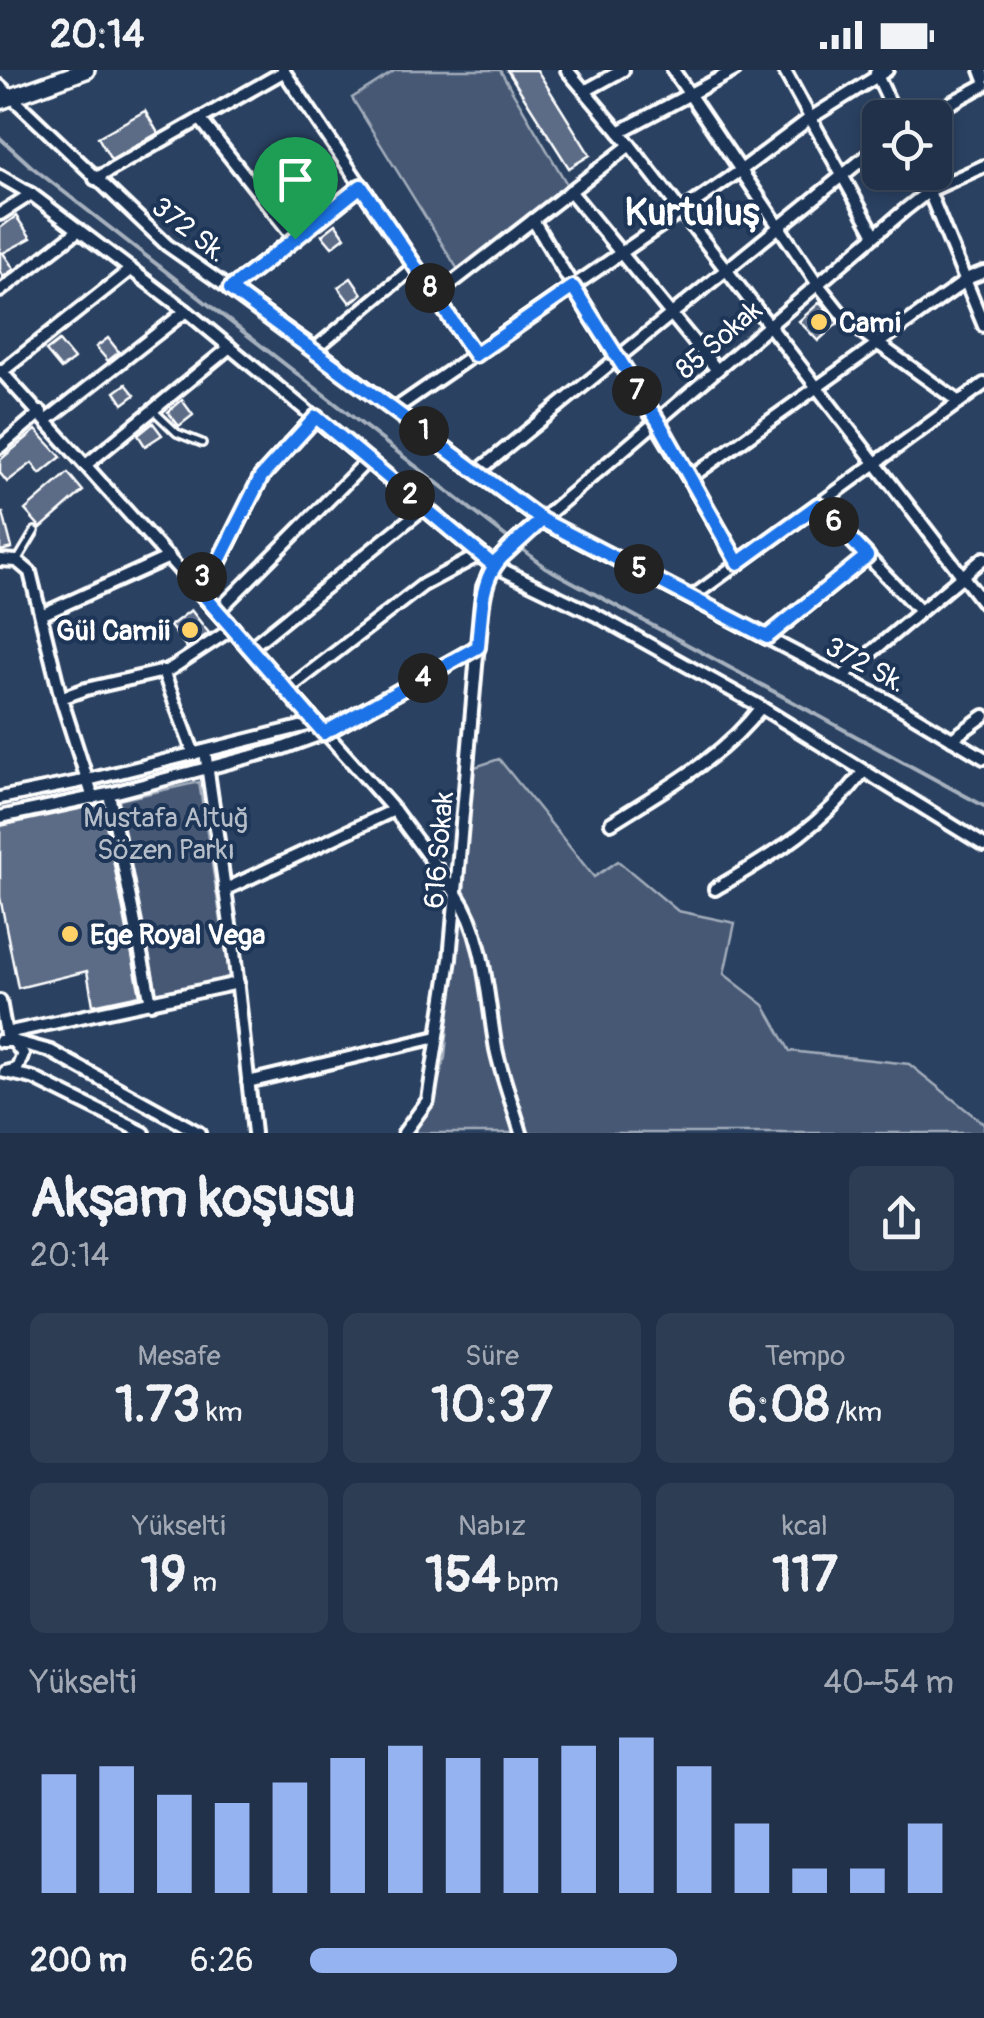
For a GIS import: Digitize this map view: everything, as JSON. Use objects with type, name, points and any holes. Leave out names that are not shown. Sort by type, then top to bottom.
[{"type":"main road","points":[[4,95],[86,70]]},
{"type":"street","points":[[567,70],[630,145],[984,604]]},
{"type":"street","points":[[585,92],[623,70]]},
{"type":"street","points":[[673,70],[778,227],[848,322],[959,402]]},
{"type":"street","points":[[619,132],[735,70]]},
{"type":"street","points":[[784,70],[875,235]]},
{"type":"street","points":[[952,100],[984,81],[980,70]]},
{"type":"street","points":[[95,179],[283,71],[475,355]]},
{"type":"street","points":[[395,410],[879,72],[890,100]]},
{"type":"street","name":"372 Sk.","points":[[4,95],[167,245],[315,349],[542,520],[842,677],[984,758]]},
{"type":"street","points":[[200,119],[295,239]]},
{"type":"street","points":[[436,296],[630,145]]},
{"type":"street","points":[[477,472],[862,159]]},
{"type":"street","name":"85 Sokak","points":[[493,565],[817,283],[929,191],[984,166]]},
{"type":"street","points":[[0,176],[31,194],[186,311],[493,565],[596,615],[761,707],[984,846]]},
{"type":"street","points":[[230,289],[361,186]]},
{"type":"street","points":[[570,191],[717,370]]},
{"type":"street","points":[[929,191],[984,326]]},
{"type":"street","points":[[0,214],[31,194]]},
{"type":"street","points":[[533,220],[615,359],[658,421],[738,563]]},
{"type":"street","points":[[0,291],[78,230]]},
{"type":"street","points":[[315,349],[415,266]]},
{"type":"street","points":[[131,269],[1,372],[394,810],[464,905],[480,958],[497,1054],[521,1133]]},
{"type":"street","points":[[690,478],[964,282],[984,272]]},
{"type":"street","points":[[0,447],[186,311]]},
{"type":"street","points":[[86,464],[230,347]]},
{"type":"street","points":[[692,597],[984,384]]},
{"type":"street","points":[[194,584],[218,563],[261,477],[316,417]]},
{"type":"street","points":[[218,611],[368,460]]},
{"type":"street","points":[[818,505],[920,611]]},
{"type":"street","points":[[250,648],[425,507]]},
{"type":"street","points":[[287,690],[424,585],[482,554]]},
{"type":"street","points":[[767,637],[867,556]]},
{"type":"street","points":[[41,615],[170,557]]},
{"type":"street","points":[[842,677],[984,558]]},
{"type":"street","points":[[0,560],[18,562],[30,572],[61,698],[93,798]]},
{"type":"street","name":"616 Sokak","points":[[404,1133],[428,1100],[457,895],[483,587],[493,565]]},
{"type":"street","points":[[61,698],[166,670],[232,628]]},
{"type":"street","points":[[0,817],[93,798],[283,748],[478,647]]},
{"type":"street","points":[[166,670],[208,768],[254,1133]]},
{"type":"street","points":[[611,823],[714,756],[742,732],[761,707]]},
{"type":"street","points":[[952,739],[984,716]]},
{"type":"street","points":[[0,798],[320,728]]},
{"type":"street","points":[[715,889],[814,827],[841,802],[864,771]]},
{"type":"street","points":[[109,794],[151,1003]]},
{"type":"street","points":[[224,890],[394,810]]},
{"type":"street","points":[[7,1038],[238,984]]},
{"type":"street","points":[[0,1001],[7,1038],[21,1048],[22,1059],[17,1069],[3,1072]]},
{"type":"street","points":[[248,1082],[437,1037]]},
{"type":"street","points":[[7,1038],[50,1052],[199,1133]]},
{"type":"street","points":[[3,1072],[33,1078],[144,1133]]},
{"type":"lane","points":[[154,410],[177,433],[202,443]]},
{"type":"lane","points":[[18,562],[35,531]]},
{"type":"green space","points":[[396,70],[500,70],[568,186],[460,273],[352,98]]},
{"type":"green space","points":[[499,759],[594,877],[618,861],[678,911],[735,923],[724,974],[764,1005],[790,1051],[909,1064],[984,1124],[984,1133],[410,1133],[438,1083],[445,1057],[472,768]]},
{"type":"green space","name":"Mustafa Altuğ Sözen Parkı","points":[[199,782],[230,978],[152,996],[119,800]]},
{"type":"building","points":[[507,70],[537,70],[590,155],[569,168]]},
{"type":"building","points":[[145,111],[158,133],[111,160],[98,137]]},
{"type":"building","points":[[16,216],[31,238],[3,253],[14,269],[3,277],[0,228]]},
{"type":"building","points":[[336,224],[345,237],[332,247],[322,235]]},
{"type":"building","points":[[351,278],[362,294],[350,303],[338,287]]},
{"type":"building","name":"Cami","points":[[820,302],[838,323],[818,341],[799,321]]},
{"type":"building","points":[[108,338],[119,352],[108,361],[96,347]]},
{"type":"building","points":[[59,341],[74,359],[61,369],[46,351]]},
{"type":"building","points":[[126,384],[135,395],[123,404],[115,392]]},
{"type":"building","points":[[182,400],[193,415],[179,426],[168,412]]},
{"type":"building","points":[[153,423],[162,435],[145,446],[138,435]]},
{"type":"building","points":[[36,430],[61,457],[40,474],[32,463],[7,482],[0,473],[0,460]]},
{"type":"building","points":[[68,473],[83,491],[41,528],[25,510]]},
{"type":"building","points":[[0,513],[12,548],[0,551]]},
{"type":"building","name":"Gül Camii","points":[[191,610],[209,633],[187,648],[170,626]]},
{"type":"building","name":"Ege Royal Vega","points":[[102,804],[140,995],[93,1005],[87,971],[18,988],[0,897],[0,826]]},
{"type":"waterway","points":[[0,138],[545,567],[984,806]]},
{"type":"place","name":"Cami","points":[[819,322]]},
{"type":"place","name":"Gül Camii","points":[[190,630]]},
{"type":"place","name":"Ege Royal Vega","points":[[70,934]]},
{"type":"district","name":"Kurtuluş","points":[[692,212]]},
{"type":"route","points":[[295,239],[230,289],[542,520],[493,565],[316,417],[268,467],[224,555],[194,584],[324,733],[478,647],[483,587],[493,565],[514,543],[542,520],[767,637],[867,556],[818,505],[738,563],[658,421],[615,359],[573,287],[475,355],[361,186],[295,239]]}]
